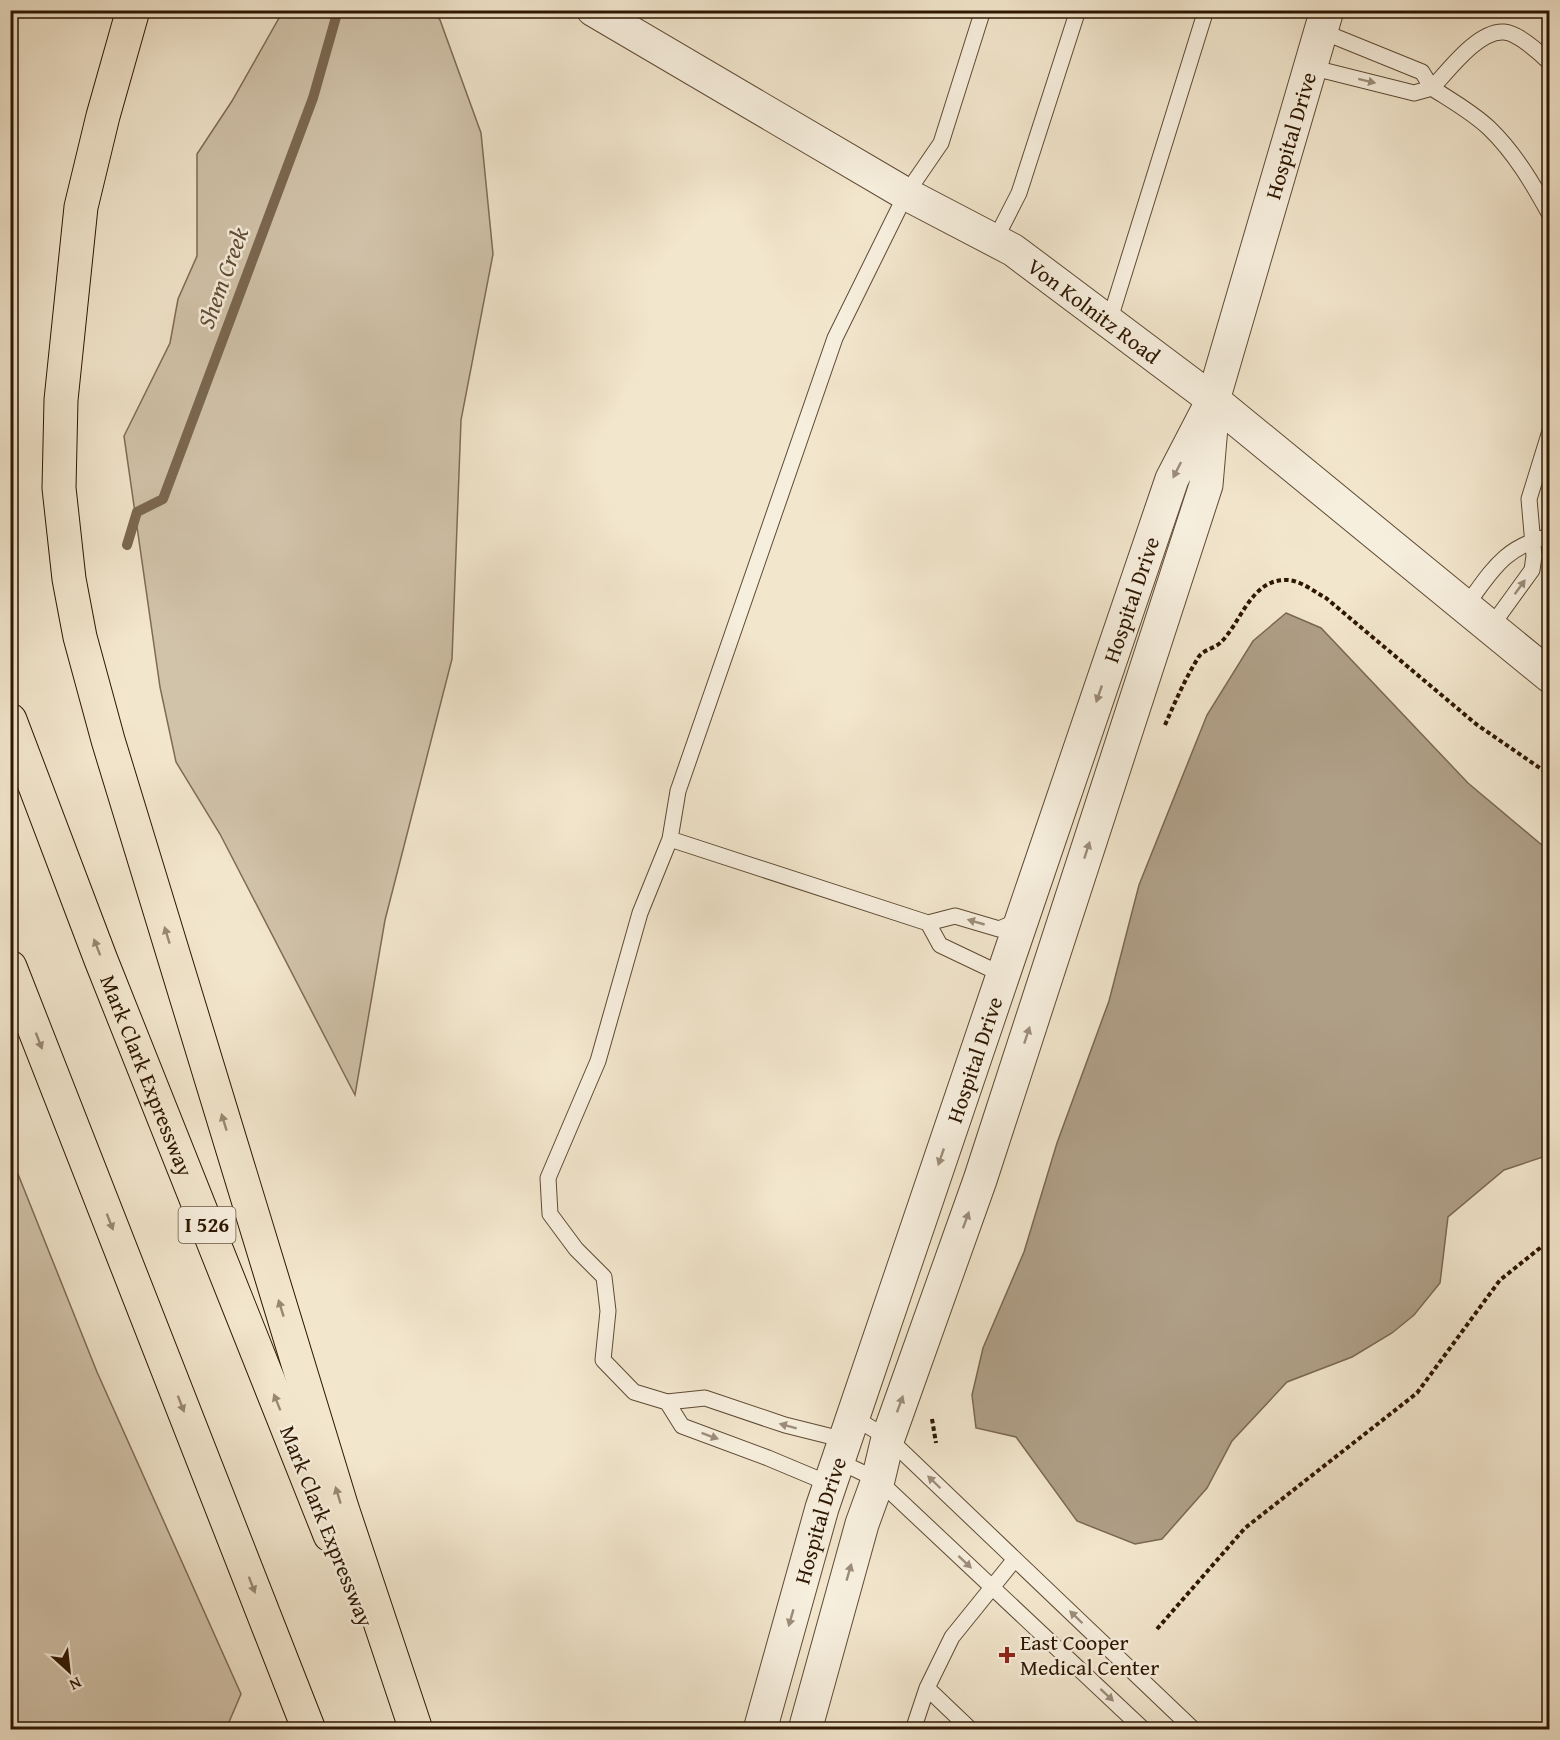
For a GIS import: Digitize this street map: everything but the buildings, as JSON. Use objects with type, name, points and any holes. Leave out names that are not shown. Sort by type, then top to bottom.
[{"type":"highway","points":[[133,10],[103,116],[81,207],[70,294],[61,400],[59,488],[69,579],[80,637],[111,751],[342,1508],[416,1730]]},
{"type":"highway","name":"Mark Clark Expressway","points":[[10,720],[101,960],[408,1730]]},
{"type":"highway","points":[[10,967],[309,1730]]},
{"type":"street","name":"Von Kolnitz Road","points":[[593,10],[906,194],[1013,250],[1213,400],[1550,676]]},
{"type":"street","name":"Hospital Drive","points":[[760,1730],[841,1450],[1172,479],[1213,400],[1324,21]]},
{"type":"street","name":"Hospital Drive","points":[[805,1730],[862,1524],[878,1480],[888,1438],[980,1180],[1206,485],[1213,400]]},
{"type":"lane","points":[[983,10],[941,144],[906,194],[835,338],[682,780],[670,839],[640,913],[598,1060],[548,1178],[550,1214],[576,1250],[604,1277],[608,1311],[603,1360],[634,1392],[667,1402],[705,1398],[785,1425],[841,1450],[878,1480],[1144,1730]]},
{"type":"lane","points":[[994,240],[1018,193],[1078,10]]},
{"type":"lane","points":[[1110,322],[1206,10]]},
{"type":"lane","points":[[1324,21],[1422,72],[1432,88],[1467,110],[1489,128],[1515,157],[1550,215]]},
{"type":"lane","points":[[1310,67],[1414,93],[1432,88],[1469,49],[1485,36],[1504,32],[1535,48],[1550,63]]},
{"type":"lane","points":[[1490,628],[1532,570],[1534,556],[1529,499],[1550,431]]},
{"type":"lane","points":[[1465,607],[1500,560],[1514,549],[1550,536]]},
{"type":"lane","points":[[670,839],[928,923],[955,916],[999,928],[1022,919]]},
{"type":"lane","points":[[928,923],[940,945],[1003,975]]},
{"type":"lane","points":[[667,1402],[682,1426],[768,1458],[841,1450],[888,1438],[1194,1730]]},
{"type":"lane","points":[[913,1730],[927,1688],[952,1637],[1015,1559]]},
{"type":"lane","points":[[927,1688],[971,1730]]},
{"type":"path","points":[[1270,582],[1284,579],[1298,582],[1326,598],[1476,724],[1550,775]]},
{"type":"path","points":[[1157,1629],[1245,1528],[1417,1393],[1500,1280],[1550,1240]]},
{"type":"shaded area","points":[[283,11],[432,11],[440,20],[481,133],[493,254],[461,420],[452,659],[385,920],[355,1095],[220,834],[176,762],[160,687],[124,436],[170,343],[178,299],[197,256],[197,154],[232,101]]},
{"type":"shaded area","points":[[1286,613],[1321,628],[1468,783],[1549,851],[1549,1155],[1504,1170],[1448,1217],[1440,1283],[1414,1315],[1392,1333],[1352,1357],[1287,1382],[1232,1441],[1207,1488],[1162,1539],[1135,1544],[1077,1521],[1016,1437],[976,1428],[972,1395],[983,1348],[1024,1252],[1057,1143],[1109,1001],[1139,885],[1207,715],[1253,641]]},
{"type":"shaded area","points":[[10,1154],[97,1372],[241,1694],[226,1729],[11,1729]]},
{"type":"waterway","name":"Shem Creek","points":[[127,545],[137,512],[163,499],[313,98],[338,10]]},
{"type":"place","name":"East Cooper Medical Center","points":[[1007,1655]]}]
